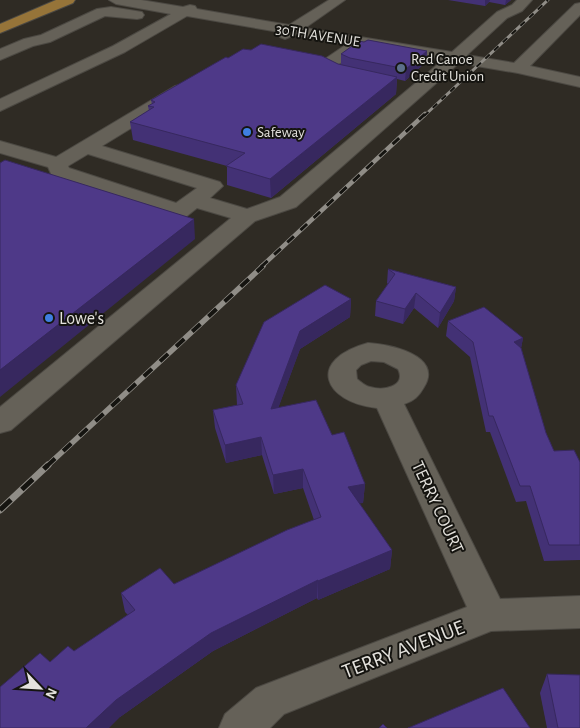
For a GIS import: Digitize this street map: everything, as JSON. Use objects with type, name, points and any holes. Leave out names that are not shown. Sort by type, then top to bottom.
[{"type":"main road","points":[[0,29],[68,0]]},
{"type":"street","points":[[1,106],[119,49],[206,0]]},
{"type":"street","points":[[288,23],[338,0]]},
{"type":"street","points":[[0,423],[247,216],[288,202],[406,86],[502,15],[517,8],[525,0]]},
{"type":"street","name":"30TH AVENUE","points":[[125,1],[182,12],[269,35],[288,23],[359,41],[518,68],[580,82]]},
{"type":"street","points":[[518,68],[580,7]]},
{"type":"street","points":[[0,55],[29,42],[45,39],[102,12],[111,11],[147,17],[148,22],[162,24]]},
{"type":"street","points":[[327,66],[359,41]]},
{"type":"street","points":[[280,59],[327,66],[344,75]]},
{"type":"street","points":[[0,147],[58,164],[195,82]]},
{"type":"street","points":[[58,164],[59,172],[178,211],[213,186],[86,147]]},
{"type":"street","points":[[0,164],[20,153]]},
{"type":"street","points":[[194,200],[247,216]]},
{"type":"street","name":"TERRY COURT","points":[[388,399],[489,615]]},
{"type":"street","name":"TERRY AVENUE","points":[[240,728],[270,701],[489,615],[580,612]]},
{"type":"building","points":[[368,40],[427,51],[406,69],[350,58],[341,54],[359,41],[364,42]]},
{"type":"building","name":"Safeway","points":[[261,44],[322,56],[338,64],[397,77],[270,179],[226,166],[245,153],[130,122],[154,107],[148,106],[155,102],[151,100],[226,57],[228,58],[243,49],[251,50]]},
{"type":"building","name":"Lowe's","points":[[5,160],[194,219],[0,370],[0,163]]},
{"type":"building","points":[[388,269],[456,287],[440,313],[416,293],[405,309],[376,301],[395,274]]},
{"type":"building","points":[[325,285],[351,299],[300,331],[271,409],[316,400],[332,435],[344,432],[365,484],[348,487],[392,550],[318,580],[211,633],[116,700],[86,728],[0,728],[0,687],[40,653],[50,662],[68,646],[74,651],[135,610],[121,593],[160,568],[174,584],[287,530],[321,517],[303,469],[273,475],[261,437],[225,445],[213,410],[243,404],[236,385],[264,322]]},
{"type":"building","points":[[484,307],[523,338],[514,342],[521,348],[546,433],[554,451],[574,450],[580,462],[580,545],[549,545],[530,486],[520,486],[493,416],[489,416],[473,342],[448,321]]},
{"type":"building","points":[[547,674],[580,675],[580,728],[558,728]]},
{"type":"building","points":[[503,688],[530,728],[408,728]]},
{"type":"building","points":[[383,724],[387,728],[379,728]]},
{"type":"railway","points":[[424,116],[548,0]]},
{"type":"railway","points":[[261,267],[425,114]]},
{"type":"railway","points":[[47,466],[263,266]]},
{"type":"railway","points":[[0,510],[48,465]]},
{"type":"place","name":"Red Canoe Credit Union","points":[[401,68]]},
{"type":"place","name":"Safeway","points":[[247,132]]},
{"type":"place","name":"Lowe's","points":[[49,318]]}]
